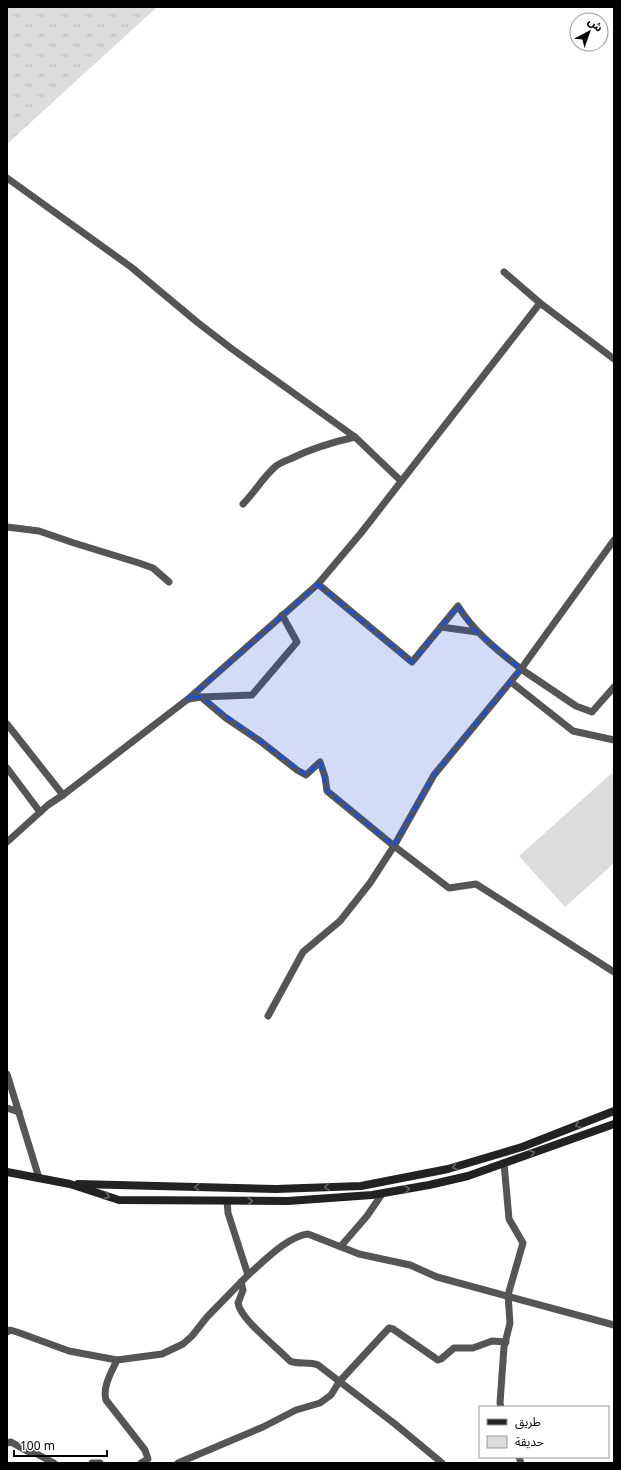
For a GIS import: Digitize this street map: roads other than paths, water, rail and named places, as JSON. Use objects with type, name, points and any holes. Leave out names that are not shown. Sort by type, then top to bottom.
[{"type":"main road","points":[[70,1184],[276,1189],[361,1186],[448,1169],[522,1146],[614,1111]]},
{"type":"main road","points":[[7,1172],[70,1184],[119,1200],[288,1201],[382,1194],[468,1176],[614,1124]]},
{"type":"street","points":[[7,178],[131,267],[232,349],[355,437],[401,481]]},
{"type":"street","points":[[504,272],[540,303],[614,359]]},
{"type":"street","points":[[7,842],[48,805],[64,795],[188,699],[318,584],[401,481],[540,303]]},
{"type":"street","points":[[243,504],[253,494],[262,480],[276,466],[310,451],[355,437]]},
{"type":"street","points":[[7,527],[39,531],[139,563],[153,568],[169,582]]},
{"type":"street","points":[[268,1016],[303,952],[340,921],[370,883],[394,846],[434,775],[521,669],[614,540]]},
{"type":"street","points":[[318,584],[412,662],[458,606],[466,618],[494,648],[521,669],[576,706],[592,712],[614,687]]},
{"type":"street","points":[[188,699],[252,695],[297,642],[282,615]]},
{"type":"street","points":[[441,627],[478,632]]},
{"type":"street","points":[[511,682],[574,731],[614,740]]},
{"type":"street","points":[[201,697],[226,718],[306,775],[320,762],[325,777],[327,791],[394,846],[449,888],[476,884],[614,972]]},
{"type":"street","points":[[7,724],[64,795]]},
{"type":"street","points":[[7,768],[40,812]]},
{"type":"street","points":[[7,1074],[39,1178]]},
{"type":"street","points":[[7,1108],[19,1112]]},
{"type":"street","points":[[501,1406],[506,1342],[510,1323],[508,1295],[523,1243],[509,1219],[504,1163]]},
{"type":"street","points":[[341,1246],[367,1216],[382,1194]]},
{"type":"street","points":[[227,1200],[228,1213],[248,1275]]},
{"type":"street","points":[[7,1332],[10,1330],[17,1332],[69,1351],[117,1360],[162,1354],[183,1344],[192,1336],[207,1317],[248,1275],[278,1250],[300,1235],[308,1234],[359,1254],[410,1265],[437,1277],[508,1295],[614,1325]]},
{"type":"street","points":[[241,1282],[243,1290],[238,1300],[238,1306],[248,1320],[290,1361],[294,1363],[309,1362],[318,1365],[395,1424],[442,1463]]},
{"type":"street","points":[[178,1463],[296,1410],[320,1403],[331,1395],[339,1382],[389,1328],[393,1329],[438,1360],[441,1360],[454,1348],[473,1348],[492,1341],[506,1342]]},
{"type":"street","points":[[117,1360],[108,1382],[105,1395],[110,1405],[145,1450],[150,1461],[141,1463]]},
{"type":"street","points":[[7,1443],[14,1443],[27,1451],[35,1453],[54,1463]]},
{"type":"street","points":[[92,1463],[100,1463]]}]
